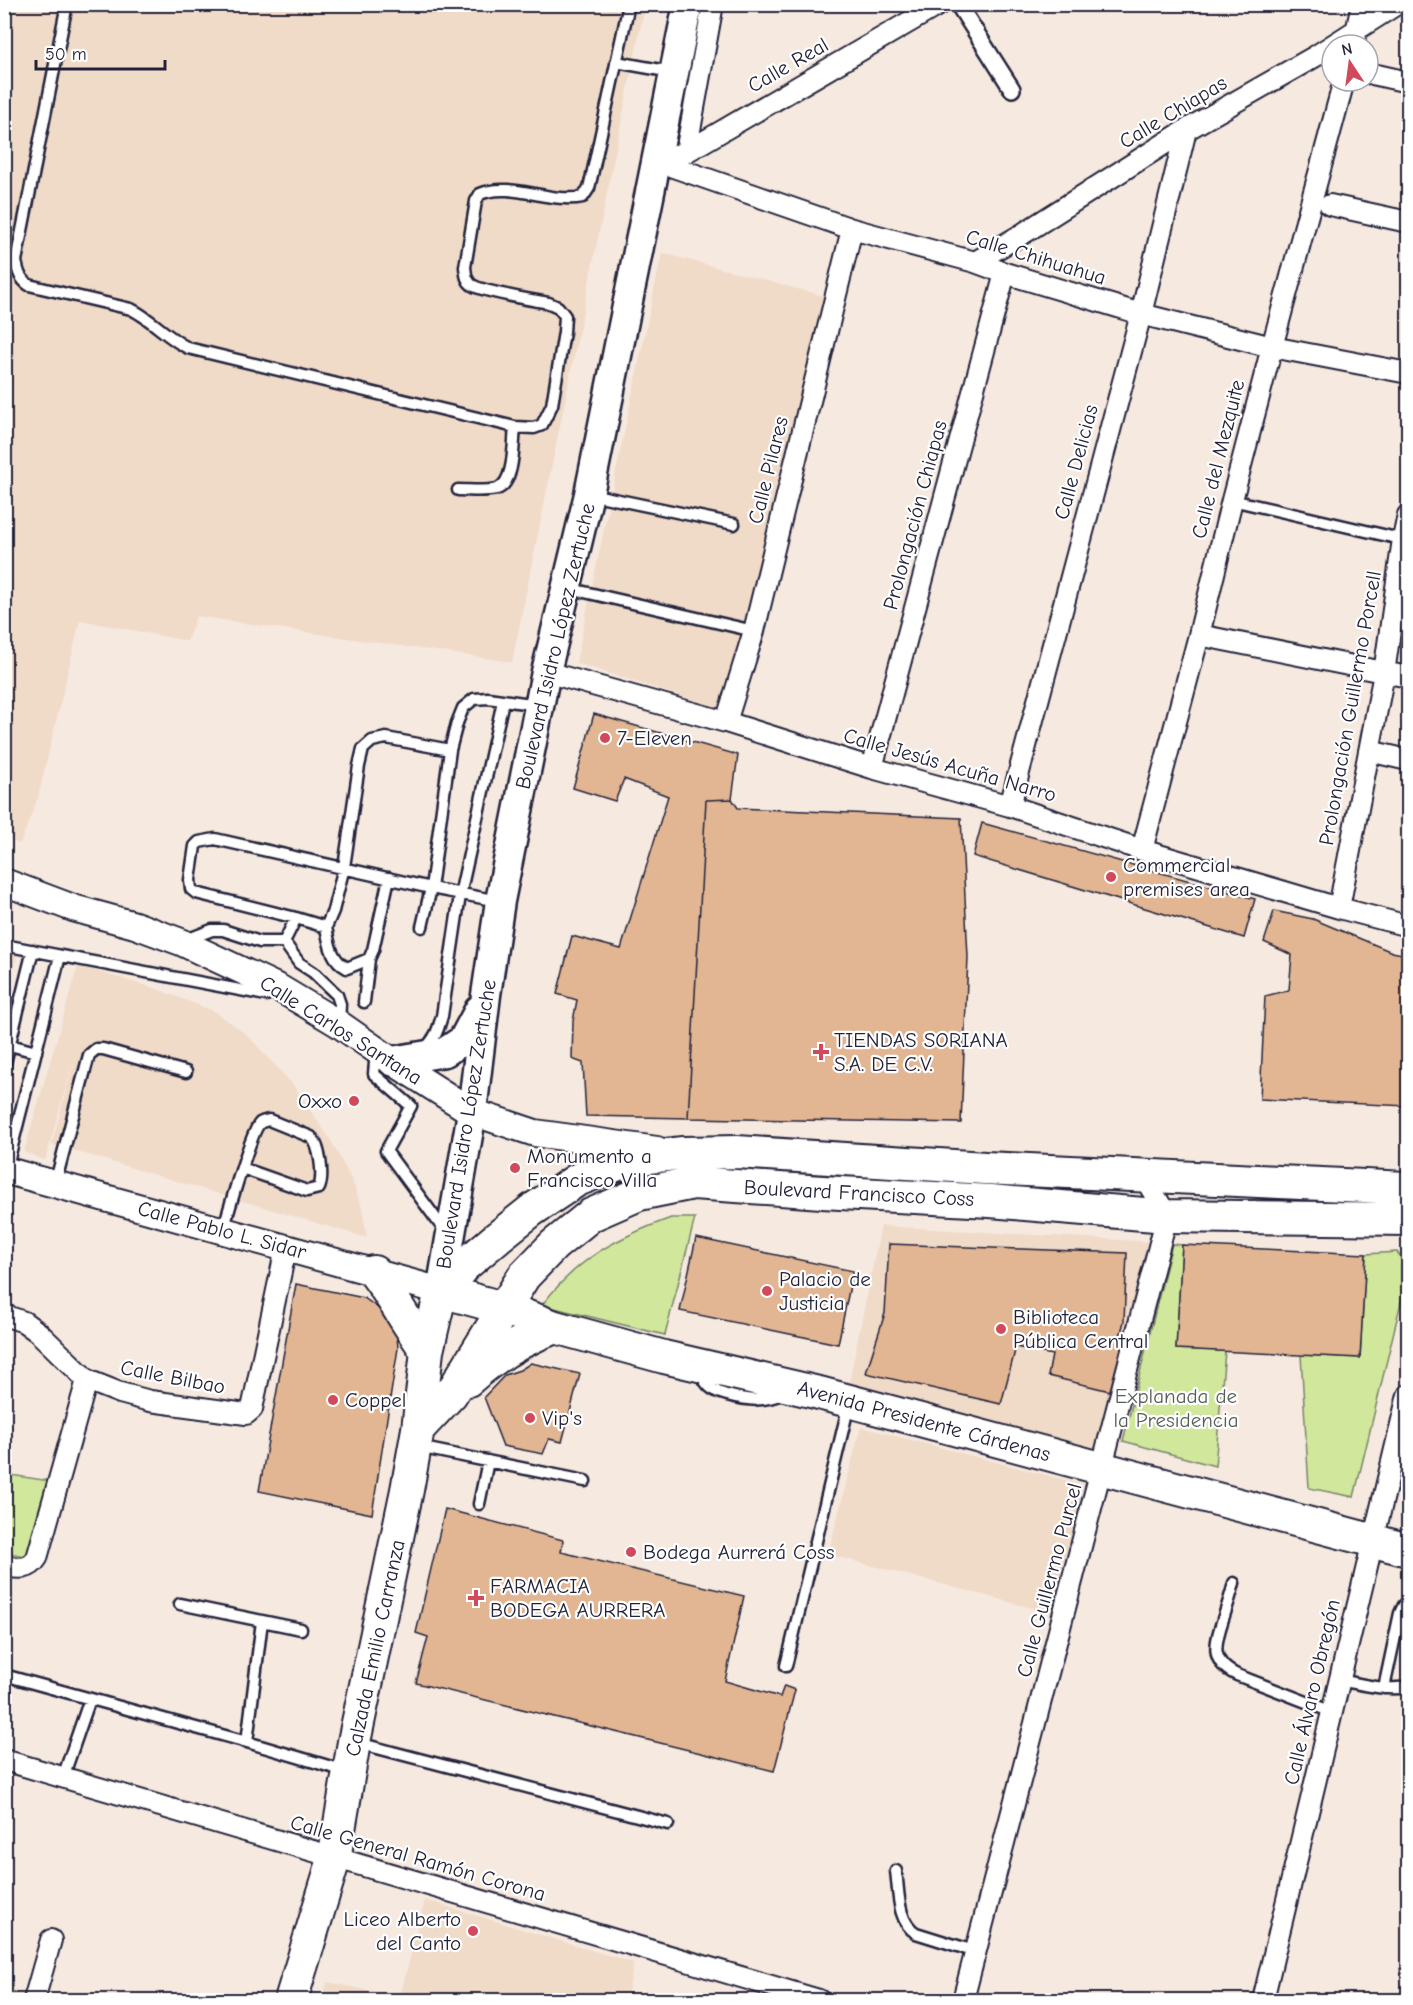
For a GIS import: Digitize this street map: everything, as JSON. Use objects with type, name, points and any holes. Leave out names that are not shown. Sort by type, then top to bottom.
[{"type":"main road","name":"Boulevard Isidro López Zertuche","points":[[441,1291],[472,1112],[500,902],[546,672],[589,494],[688,4]]},
{"type":"main road","points":[[394,1056],[445,1052],[463,1040],[486,995]]},
{"type":"main road","name":"Boulevard Francisco Coss","points":[[441,1291],[465,1265],[498,1237],[532,1210],[578,1180],[632,1159],[683,1153],[737,1152],[985,1168],[1408,1188]]},
{"type":"main road","points":[[822,1192],[965,1177],[985,1168]]},
{"type":"main road","points":[[990,1201],[990,1190],[997,1181],[1080,1173]]},
{"type":"main road","name":"Boulevard Francisco Coss","points":[[416,1437],[452,1394],[524,1276],[554,1245],[591,1215],[639,1194],[693,1183],[990,1201],[1167,1216],[1408,1219]]},
{"type":"main road","points":[[374,1272],[427,1351]]},
{"type":"main road","name":"Avenida Presidente Cárdenas","points":[[441,1291],[664,1358],[796,1387],[1408,1550]]},
{"type":"main road","name":"Calzada Emilio Carranza","points":[[291,2001],[334,1858],[354,1742],[407,1490],[427,1351],[441,1291]]},
{"type":"main road","points":[[452,1394],[481,1368],[509,1349],[530,1336],[555,1327]]},
{"type":"street","points":[[687,152],[713,4]]},
{"type":"street","name":"Calle Real","points":[[656,161],[687,152],[940,4]]},
{"type":"street","points":[[958,4],[1012,89]]},
{"type":"street","points":[[1356,33],[1362,4]]},
{"type":"street","name":"Calle Chiapas","points":[[1360,33],[1397,4]]},
{"type":"street","name":"Calle Chiapas","points":[[975,262],[1186,130],[1320,54]]},
{"type":"street","points":[[1380,76],[1408,82]]},
{"type":"street","name":"Calle del Mezquite","points":[[1142,850],[1272,347],[1341,93]]},
{"type":"street","name":"Calle Delicias","points":[[1010,806],[1141,314],[1186,130]]},
{"type":"street","name":"Calle Chihuahua","points":[[656,161],[852,229],[975,262],[1141,314],[1272,347],[1408,373]]},
{"type":"street","points":[[1330,205],[1408,222]]},
{"type":"street","name":"Calle Pilares","points":[[726,722],[754,631],[852,229]]},
{"type":"street","name":"Prolongación Chiapas","points":[[872,768],[1005,273]]},
{"type":"street","name":"Prolongación Guillermo Porcell","points":[[1340,908],[1384,673],[1408,515]]},
{"type":"street","points":[[1199,635],[1408,677]]},
{"type":"street","name":"Calle Jesús Acuña Narro","points":[[546,672],[726,722],[872,768],[1010,806],[1142,850],[1408,926]]},
{"type":"street","points":[[1369,751],[1408,760]]},
{"type":"street","name":"Calle Carlos Santana","points":[[4,882],[73,908],[135,925],[181,942],[279,988],[394,1056],[472,1112],[535,1132],[683,1153]]},
{"type":"street","name":"Calle Pablo L. Sidar","points":[[5,1170],[441,1291]]},
{"type":"street","points":[[1143,1175],[1167,1216]]},
{"type":"street","name":"Calle Guillermo Purcel","points":[[963,2001],[1167,1216]]},
{"type":"street","name":"Calle Bilbao","points":[[4,1315],[24,1322],[39,1333],[87,1380],[120,1393],[150,1401],[242,1415],[250,1413],[255,1397],[286,1248]]},
{"type":"street","points":[[4,1566],[20,1569],[33,1565],[37,1558],[87,1380]]},
{"type":"street","name":"Calle Álvaro Obregón","points":[[1263,2001],[1408,1395]]},
{"type":"street","name":"Calle General Ramón Corona","points":[[4,1760],[819,2001]]},
{"type":"street","points":[[34,2001],[51,1940]]},
{"type":"lane","points":[[67,4],[16,261],[18,274],[23,281],[29,285],[131,309],[146,316],[176,342],[188,348],[515,427],[534,428],[542,425],[552,405],[565,316],[558,307],[549,303],[484,289],[473,285],[466,278],[465,267],[476,201],[480,194],[489,190],[571,200],[583,197],[589,188],[629,4]]},
{"type":"lane","points":[[616,62],[675,72]]},
{"type":"lane","points":[[458,490],[488,491],[500,488],[508,479],[515,427]]},
{"type":"lane","points":[[589,494],[734,524]]},
{"type":"lane","points":[[1232,500],[1406,540]]},
{"type":"lane","points":[[567,588],[754,631]]},
{"type":"lane","points":[[422,927],[431,888],[450,750],[463,708],[474,699],[488,698],[539,705]]},
{"type":"lane","points":[[450,1237],[386,1151],[411,1106],[374,1074],[394,1056],[431,1044],[437,1034],[442,1016],[460,895],[503,701]]},
{"type":"lane","points":[[369,959],[347,968],[341,965],[332,952],[326,927],[333,911],[344,867],[363,749],[372,741],[386,738],[450,750]]},
{"type":"lane","points":[[326,927],[196,894],[191,889],[189,879],[195,846],[199,842],[215,839],[500,902]]},
{"type":"lane","points":[[364,1002],[369,959],[389,878]]},
{"type":"lane","points":[[284,942],[296,918]]},
{"type":"lane","points":[[181,942],[212,930],[224,930],[260,942],[284,942]]},
{"type":"lane","points":[[284,942],[299,963],[313,972],[337,995],[340,1004],[339,1024]]},
{"type":"lane","points":[[4,945],[266,995],[279,988]]},
{"type":"lane","points":[[4,1067],[33,950]]},
{"type":"lane","points":[[5,1170],[60,956]]},
{"type":"lane","points":[[10,1045],[36,1052]]},
{"type":"lane","points":[[55,1184],[89,1055],[93,1051],[103,1049],[186,1072]]},
{"type":"lane","points":[[223,1231],[242,1168],[260,1124],[269,1120],[311,1137],[318,1147],[322,1182],[319,1188],[307,1191],[242,1168]]},
{"type":"lane","points":[[786,1666],[850,1401]]},
{"type":"lane","points":[[416,1437],[488,1461],[585,1481]]},
{"type":"lane","points":[[479,1504],[488,1461]]},
{"type":"lane","points":[[1234,1583],[1216,1641],[1216,1652],[1220,1662],[1227,1671],[1332,1712]]},
{"type":"lane","points":[[180,1604],[301,1629]]},
{"type":"lane","points":[[1384,1688],[1400,1613],[1404,1605],[1408,1604]]},
{"type":"lane","points":[[247,1742],[262,1621]]},
{"type":"lane","points":[[4,1675],[350,1773]]},
{"type":"lane","points":[[1339,1680],[1384,1688],[1408,1687]]},
{"type":"lane","points":[[63,1777],[90,1699]]},
{"type":"lane","points":[[354,1742],[668,1824]]},
{"type":"lane","points":[[896,1871],[903,1917],[911,1930],[977,1953]]},
{"type":"shaded area","points":[[5,5],[645,5],[512,662],[196,616],[187,641],[80,620],[38,797],[20,844],[5,838]]},
{"type":"shaded area","points":[[662,253],[839,300],[728,711],[576,663]]},
{"type":"shaded area","points":[[5,939],[20,943],[5,999]]},
{"type":"shaded area","points":[[78,966],[154,988],[216,1012],[246,1034],[293,1085],[331,1141],[352,1181],[362,1208],[367,1238],[52,1144],[78,1045],[45,1160],[24,1152]]},
{"type":"shaded area","name":"Biblioteca Pública Central","points":[[881,1226],[1153,1242],[1096,1452],[848,1388]]},
{"type":"shaded area","points":[[861,1427],[1084,1485],[1051,1613],[828,1554]]},
{"type":"shaded area","name":"Liceo Alberto del Canto","points":[[425,1900],[634,1963],[626,2000],[322,2000],[327,1982],[400,1997]]},
{"type":"green space","points":[[671,1218],[695,1218],[665,1335],[542,1305],[570,1274],[599,1251],[633,1233]]},
{"type":"green space","name":"Explanada de la Presidencia","points":[[1172,1244],[1182,1245],[1176,1349],[1225,1351],[1215,1466],[1123,1441]]},
{"type":"green space","points":[[1397,1252],[1408,1268],[1408,1273],[1354,1497],[1309,1488],[1301,1355],[1360,1358],[1366,1254]]},
{"type":"green space","points":[[4,1474],[50,1481],[33,1558],[5,1552]]},
{"type":"building","points":[[594,714],[738,755],[732,799],[706,800],[688,1118],[586,1116],[583,1063],[572,1059],[573,1021],[577,1000],[557,994],[572,936],[621,949],[668,796],[624,779],[615,801],[573,788]]},
{"type":"building","points":[[732,799],[738,808],[961,818],[968,957],[961,1123],[688,1118],[706,800]]},
{"type":"building","name":"Commercial premises area","points":[[982,823],[1255,899],[1244,938],[973,856]]},
{"type":"building","points":[[1274,911],[1313,919],[1392,952],[1408,955],[1408,1106],[1260,1099],[1265,996],[1289,990],[1292,955],[1264,942]]},
{"type":"building","name":"Palacio de Justicia","points":[[696,1238],[853,1271],[838,1344],[680,1311]]},
{"type":"building","name":"Biblioteca Pública Central","points":[[889,1244],[1127,1253],[1124,1321],[1120,1337],[1126,1338],[1110,1391],[1048,1376],[1052,1355],[1016,1347],[1001,1404],[866,1373],[885,1313]]},
{"type":"building","points":[[1182,1245],[1366,1254],[1360,1358],[1176,1349]]},
{"type":"building","name":"Coppel","points":[[296,1284],[364,1298],[385,1313],[397,1336],[398,1348],[372,1514],[259,1491]]},
{"type":"building","name":"Vip's","points":[[531,1363],[580,1374],[562,1442],[549,1439],[543,1454],[503,1446],[484,1397],[505,1375]]},
{"type":"building","points":[[445,1509],[563,1540],[561,1552],[744,1596],[725,1681],[780,1697],[784,1686],[795,1690],[774,1771],[416,1683],[428,1637],[416,1633]]},
{"type":"place","name":"7-Eleven","points":[[605,738]]},
{"type":"place","name":"Commercial premises area","points":[[1111,877]]},
{"type":"place","name":"TIENDAS SORIANA S.A. DE C.V.","points":[[821,1052]]},
{"type":"place","name":"Oxxo","points":[[354,1101]]},
{"type":"place","name":"Monumento a Francisco Villa","points":[[515,1168]]},
{"type":"place","name":"Palacio de Justicia","points":[[767,1291]]},
{"type":"place","name":"Biblioteca Pública Central","points":[[1001,1329]]},
{"type":"place","name":"Coppel","points":[[333,1400]]},
{"type":"place","name":"Vip's","points":[[530,1418]]},
{"type":"place","name":"Bodega Aurrerá Coss","points":[[631,1552]]},
{"type":"place","name":"FARMACIA BODEGA AURRERA","points":[[476,1598]]},
{"type":"place","name":"Liceo Alberto del Canto","points":[[473,1931]]}]
